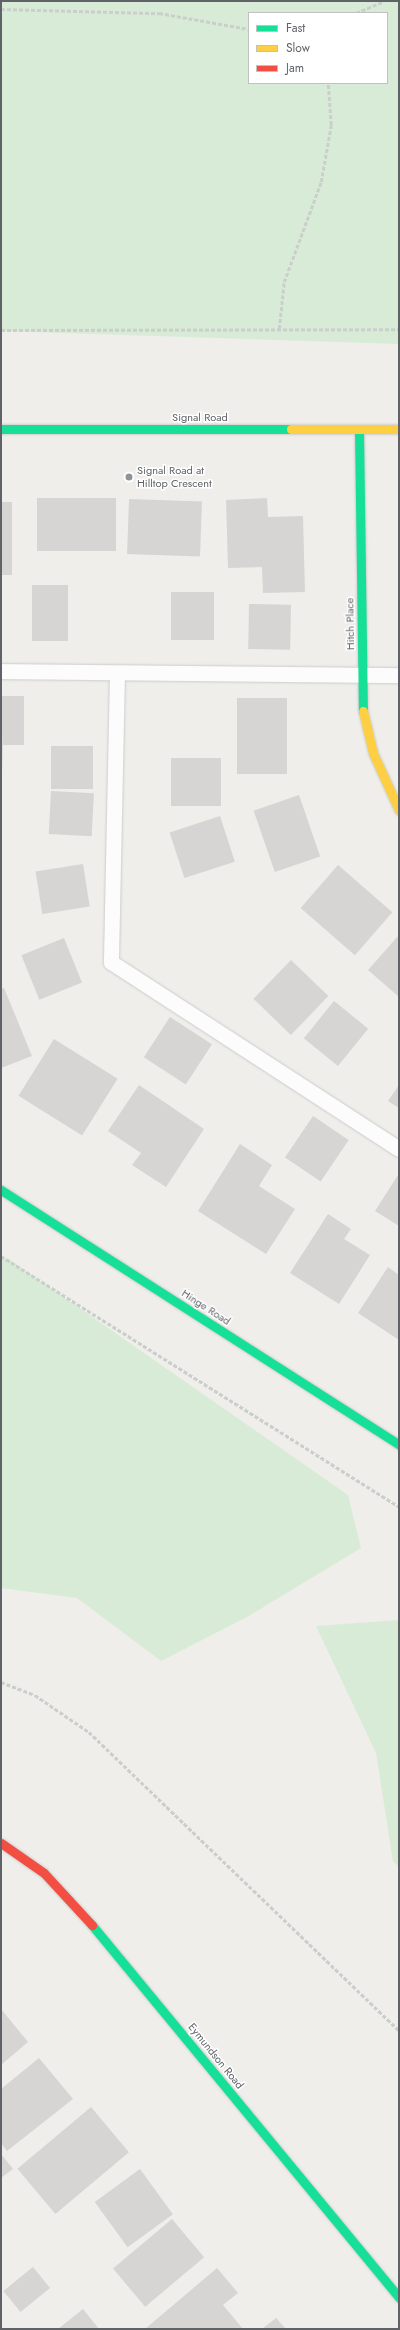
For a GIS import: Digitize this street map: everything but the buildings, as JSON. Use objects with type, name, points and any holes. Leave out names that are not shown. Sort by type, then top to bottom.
[{"type":"street","name":"Signal Road","points":[[1,429],[399,429]]},
{"type":"street","name":"Hitch Place","points":[[359,430],[363,714],[373,753],[389,794],[399,810]]},
{"type":"street","name":"Hinge Road","points":[[1,1190],[399,1445]]},
{"type":"street","name":"Eymundson Road","points":[[1,1843],[44,1873],[87,1919],[399,2298]]},
{"type":"lane","points":[[1,672],[399,675]]},
{"type":"lane","points":[[117,673],[111,962],[399,1149]]},
{"type":"path","points":[[358,12],[384,1]]},
{"type":"path","points":[[1,9],[159,13],[248,29]]},
{"type":"path","points":[[278,329],[284,282],[321,182],[331,125],[328,84]]},
{"type":"path","points":[[1,330],[399,329]]},
{"type":"path","points":[[1,1256],[399,1507]]},
{"type":"path","points":[[1,1682],[35,1695],[89,1732],[399,2030]]},
{"type":"green space","points":[[1,1],[399,1],[399,344],[1,331]]},
{"type":"green space","points":[[1,1258],[9,1259],[348,1495],[361,1548],[247,1617],[161,1661],[77,1598],[1,1588]]},
{"type":"green space","points":[[399,1620],[399,1867],[393,1861],[376,1753],[316,1626]]},
{"type":"traffic: fast","points":[[1,429],[291,429]]},
{"type":"traffic: fast","points":[[359,430],[363,711]]},
{"type":"traffic: fast","points":[[1,1190],[399,1445]]},
{"type":"traffic: fast","points":[[92,1925],[399,2298]]},
{"type":"traffic: slow","points":[[291,429],[399,429]]},
{"type":"traffic: slow","points":[[363,711],[373,753],[399,810]]},
{"type":"traffic: jam","points":[[1,1843],[44,1873],[92,1925]]},
{"type":"place","name":"Signal Road at Hilltop Crescent","points":[[129,477]]}]
